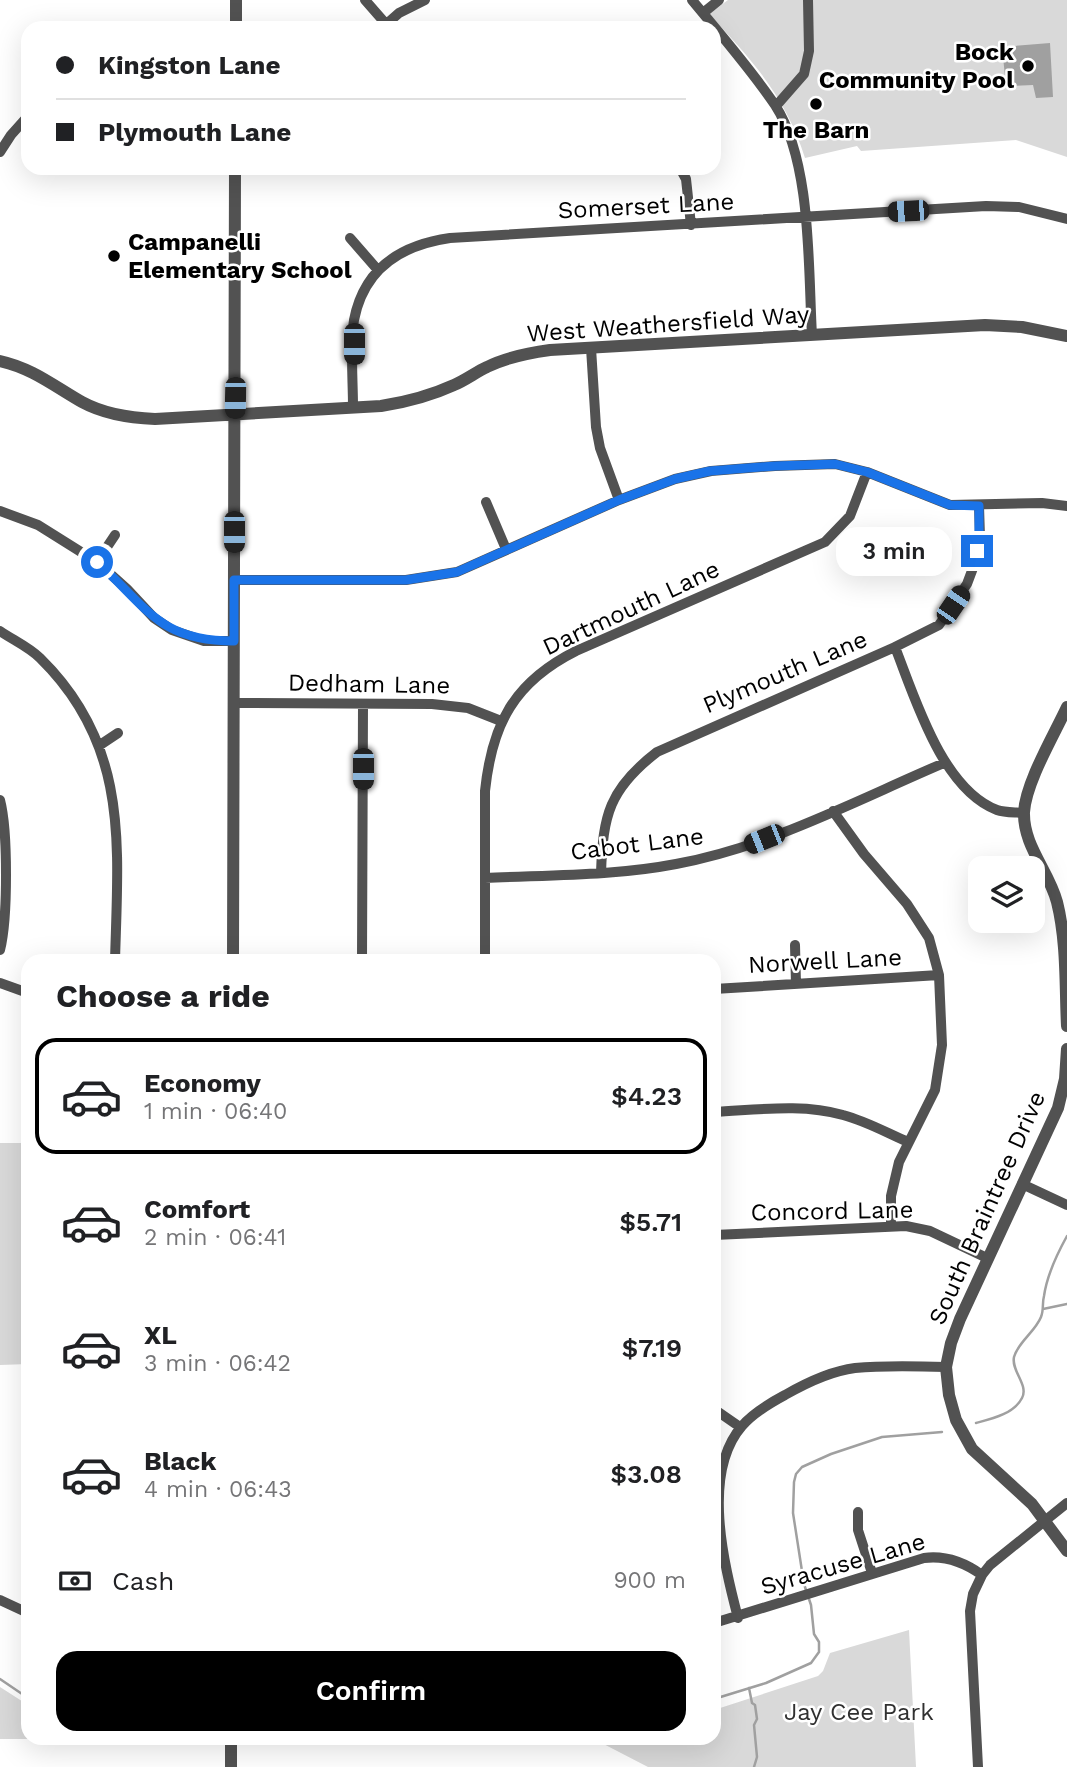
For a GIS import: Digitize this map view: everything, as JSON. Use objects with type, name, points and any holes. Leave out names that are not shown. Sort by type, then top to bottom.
[{"type":"street","points":[[236,0],[236,21]]},
{"type":"street","points":[[365,0],[380,21]]},
{"type":"street","points":[[390,21],[399,13],[425,0]]},
{"type":"street","points":[[692,0],[708,21]]},
{"type":"street","points":[[702,13],[719,0]]},
{"type":"street","points":[[776,106],[804,74],[809,51],[808,0]]},
{"type":"street","points":[[721,37],[776,106],[794,147],[803,192],[812,335]]},
{"type":"street","points":[[0,152],[21,123]]},
{"type":"street","points":[[233,954],[235,175]]},
{"type":"street","points":[[684,175],[691,225]]},
{"type":"street","name":"Somerset Lane","points":[[353,407],[354,321],[363,291],[377,269],[409,249],[436,240],[1002,206],[1040,211],[1067,219]]},
{"type":"street","points":[[350,237],[377,269]]},
{"type":"street","name":"West Weathersfield Way","points":[[0,361],[37,373],[83,402],[119,415],[155,419],[382,406],[416,400],[457,384],[499,361],[524,354],[996,325],[1067,336]]},
{"type":"street","points":[[591,348],[598,438],[619,500]]},
{"type":"street","points":[[234,580],[406,580],[457,572],[619,500],[675,479],[710,471],[835,464],[867,472],[950,505],[1042,503],[1067,506]]},
{"type":"street","name":"Dartmouth Lane","points":[[485,954],[485,791],[488,764],[501,721],[527,686],[561,659],[825,542],[850,516],[867,472]]},
{"type":"street","points":[[486,502],[506,549]]},
{"type":"street","name":"Plymouth Lane","points":[[601,873],[603,833],[615,797],[627,778],[657,752],[895,648],[939,625],[967,584],[973,568],[979,537],[979,506]]},
{"type":"street","points":[[0,511],[38,525],[97,562],[154,618],[172,630],[204,640],[234,641]]},
{"type":"street","points":[[97,562],[115,534]]},
{"type":"street","points":[[0,631],[39,656],[79,705],[100,745],[113,792],[116,824],[115,954]]},
{"type":"street","points":[[895,648],[944,763],[974,795],[998,810],[1024,813]]},
{"type":"street","name":"Dedham Lane","points":[[234,704],[453,705],[501,721]]},
{"type":"street","points":[[362,954],[363,704]]},
{"type":"street","points":[[1067,707],[1029,789],[1024,813],[1027,836],[1051,884],[1060,918],[1067,1026]]},
{"type":"street","points":[[100,745],[118,733]]},
{"type":"street","name":"Cabot Lane","points":[[485,878],[601,873],[677,864],[740,849],[944,763]]},
{"type":"street","points":[[0,800],[5,832],[4,919],[0,950]]},
{"type":"street","points":[[833,811],[863,855],[907,904],[929,938],[939,975],[942,1045],[935,1090],[908,1142],[894,1177],[891,1226]]},
{"type":"street","points":[[795,945],[796,984]]},
{"type":"street","name":"Norwell Lane","points":[[721,989],[939,975]]},
{"type":"street","points":[[0,983],[21,990]]},
{"type":"street","name":"South Braintree Drive","points":[[1067,1049],[1065,1079],[1058,1108],[987,1258],[951,1343],[946,1367],[952,1408],[967,1441],[979,1457],[1023,1494],[1067,1550]]},
{"type":"street","points":[[721,1112],[786,1108],[826,1111],[859,1120],[908,1142]]},
{"type":"street","points":[[1022,1184],[1067,1205]]},
{"type":"street","name":"Concord Lane","points":[[721,1236],[891,1226],[930,1231],[987,1258]]},
{"type":"street","points":[[721,1478],[727,1452],[740,1427],[771,1403],[801,1385],[853,1368],[946,1367]]},
{"type":"street","points":[[721,1414],[740,1427]]},
{"type":"street","points":[[978,1767],[970,1621],[973,1594],[990,1565],[1067,1503]]},
{"type":"street","points":[[858,1512],[858,1530],[872,1573]]},
{"type":"street","points":[[721,1548],[738,1618]]},
{"type":"street","name":"Syracuse Lane","points":[[721,1622],[872,1573],[932,1557],[963,1563],[982,1575]]},
{"type":"street","points":[[0,1600],[21,1610]]},
{"type":"street","points":[[230,1745],[230,1767]]},
{"type":"green space","points":[[728,0],[1067,0],[1067,157],[1016,140],[861,151],[857,146],[805,158],[788,116],[766,80],[721,27],[721,21],[715,21],[709,14]]},
{"type":"green space","points":[[0,1143],[21,1143],[21,1364],[0,1365]]},
{"type":"green space","name":"Jay Cee Park","points":[[909,1630],[916,1767],[648,1767],[606,1745],[721,1745],[721,1708],[818,1676],[823,1671],[830,1653]]},
{"type":"green space","points":[[0,1687],[21,1700],[21,1739],[0,1739]]},
{"type":"shaded area","name":"Bock Community Pool","points":[[1050,43],[1053,97],[1036,98],[1033,85],[1006,86],[1002,47]]},
{"type":"waterway","points":[[976,1423],[1008,1412],[1022,1398],[1024,1393],[1014,1357],[1041,1317],[1047,1280],[1067,1236]]},
{"type":"waterway","points":[[1043,1309],[1067,1304]]},
{"type":"waterway","points":[[721,1697],[766,1683],[811,1663],[819,1652],[811,1605],[804,1584],[793,1513],[796,1474],[802,1467],[831,1454],[882,1437],[942,1432]]},
{"type":"waterway","points":[[0,1679],[21,1693]]},
{"type":"waterway","points":[[749,1688],[757,1719],[754,1725],[757,1757],[754,1767]]},
{"type":"place","name":"Bock Community Pool","points":[[1028,66]]},
{"type":"place","name":"The Barn","points":[[816,104]]},
{"type":"place","name":"Campanelli Elementary School","points":[[114,256]]},
{"type":"route","points":[[97,562],[154,618],[172,630],[204,640],[234,641],[234,580],[406,580],[457,572],[619,500],[675,479],[710,471],[818,463],[852,467],[950,505],[979,506],[977,551]]}]
